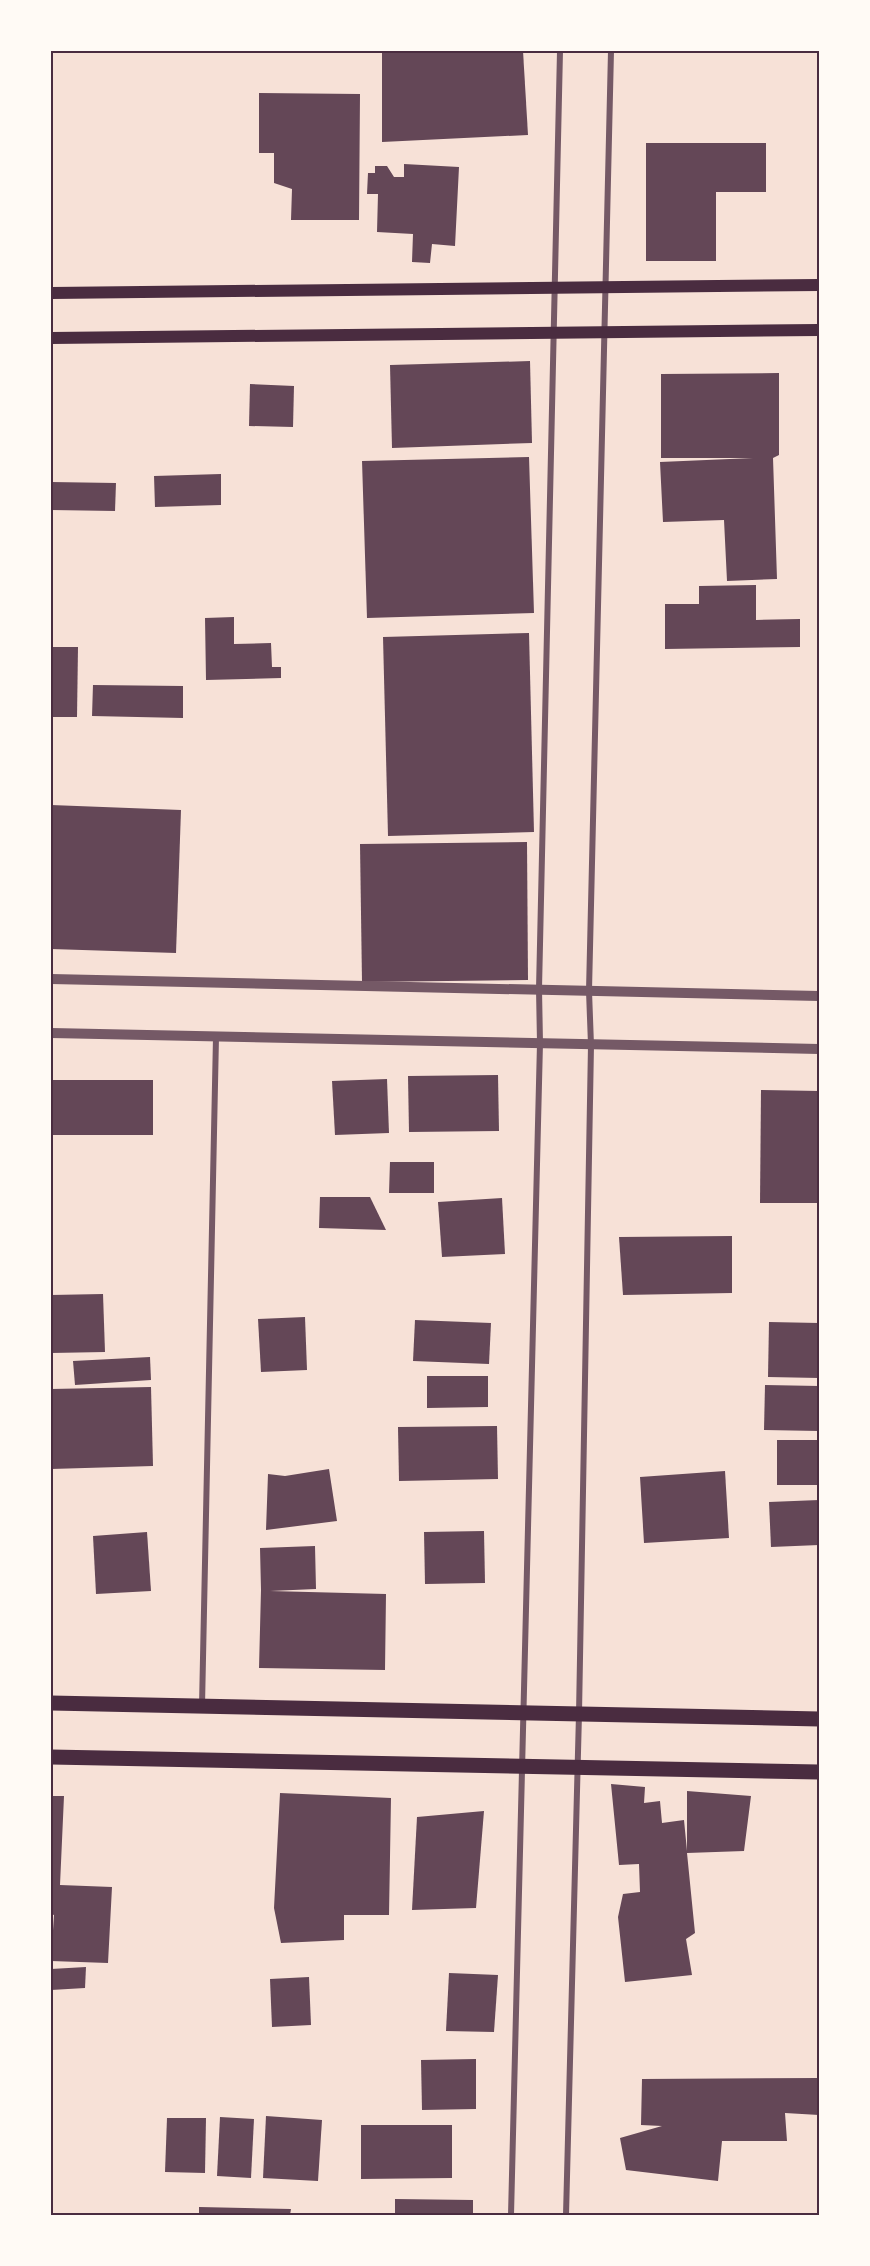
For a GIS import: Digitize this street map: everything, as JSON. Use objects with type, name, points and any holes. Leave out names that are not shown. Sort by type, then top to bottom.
[{"type":"main road","points":[[51,292],[819,285]]},
{"type":"main road","points":[[51,338],[819,330]]},
{"type":"main road","points":[[51,1703],[819,1719]]},
{"type":"main road","points":[[51,1757],[819,1772]]},
{"type":"street","points":[[511,2215],[540,1043],[560,51]]},
{"type":"street","points":[[566,2215],[578,1767],[591,1045],[590,991],[611,51]]},
{"type":"street","points":[[51,980],[819,996]]},
{"type":"street","points":[[51,1034],[819,1049]]},
{"type":"street","points":[[202,1706],[216,1037]]},
{"type":"building","points":[[382,51],[523,51],[528,135],[382,142]]},
{"type":"building","points":[[259,93],[360,94],[359,220],[291,220],[292,189],[274,183],[274,153],[259,153]]},
{"type":"building","points":[[646,143],[766,143],[766,192],[716,192],[716,261],[646,261]]},
{"type":"building","points":[[404,164],[459,167],[455,246],[432,244],[430,263],[412,262],[413,234],[377,232],[378,194],[367,194],[368,173],[375,173],[375,166],[387,166],[394,177],[404,177]]},
{"type":"building","points":[[530,361],[532,443],[392,448],[390,365]]},
{"type":"building","points":[[779,373],[779,455],[773,458],[777,579],[727,581],[724,520],[663,522],[660,462],[753,458],[661,458],[661,374]]},
{"type":"building","points":[[250,384],[294,386],[293,427],[249,426]]},
{"type":"building","points":[[529,457],[534,613],[367,618],[362,461]]},
{"type":"building","points":[[221,474],[221,505],[155,507],[154,476]]},
{"type":"building","points":[[51,482],[116,483],[115,511],[51,510]]},
{"type":"building","points":[[756,585],[756,620],[800,619],[800,647],[665,649],[665,604],[699,604],[699,586]]},
{"type":"building","points":[[234,617],[234,644],[271,643],[272,667],[281,667],[281,678],[206,680],[205,618]]},
{"type":"building","points":[[529,633],[534,832],[388,836],[383,637]]},
{"type":"building","points":[[51,647],[78,647],[77,717],[51,717]]},
{"type":"building","points":[[93,685],[183,686],[183,718],[92,716]]},
{"type":"building","points":[[51,805],[181,810],[176,953],[51,949]]},
{"type":"building","points":[[527,842],[528,980],[362,982],[360,844]]},
{"type":"building","points":[[498,1075],[499,1131],[409,1132],[408,1076]]},
{"type":"building","points":[[387,1079],[389,1133],[335,1135],[332,1081]]},
{"type":"building","points":[[51,1080],[153,1080],[153,1135],[51,1135]]},
{"type":"building","points":[[761,1090],[819,1091],[819,1203],[760,1203]]},
{"type":"building","points":[[390,1162],[434,1162],[434,1193],[389,1193]]},
{"type":"building","points":[[320,1197],[370,1197],[386,1230],[319,1228]]},
{"type":"building","points":[[502,1198],[505,1254],[442,1257],[438,1202]]},
{"type":"building","points":[[732,1236],[732,1293],[623,1295],[619,1237]]},
{"type":"building","points":[[103,1294],[105,1352],[51,1353],[51,1295]]},
{"type":"building","points":[[305,1317],[307,1370],[261,1372],[258,1319]]},
{"type":"building","points":[[415,1320],[491,1323],[489,1364],[413,1361]]},
{"type":"building","points":[[769,1322],[819,1323],[819,1378],[768,1377]]},
{"type":"building","points":[[150,1357],[151,1380],[75,1385],[73,1361]]},
{"type":"building","points":[[427,1376],[488,1376],[488,1407],[427,1408]]},
{"type":"building","points":[[765,1385],[819,1386],[819,1431],[764,1430]]},
{"type":"building","points":[[151,1387],[153,1466],[51,1469],[51,1389]]},
{"type":"building","points":[[497,1426],[498,1479],[399,1481],[398,1427]]},
{"type":"building","points":[[777,1440],[819,1440],[819,1485],[777,1485]]},
{"type":"building","points":[[329,1469],[337,1521],[266,1530],[268,1474],[285,1476]]},
{"type":"building","points":[[725,1471],[729,1538],[644,1543],[640,1477]]},
{"type":"building","points":[[819,1500],[819,1545],[771,1547],[769,1502]]},
{"type":"building","points":[[484,1531],[485,1583],[425,1584],[424,1532]]},
{"type":"building","points":[[147,1532],[151,1591],[96,1594],[93,1536]]},
{"type":"building","points":[[315,1546],[316,1589],[270,1591],[386,1594],[385,1670],[259,1668],[260,1548]]},
{"type":"building","points":[[611,1784],[645,1787],[644,1803],[660,1801],[662,1823],[684,1820],[687,1851],[687,1791],[751,1796],[744,1851],[687,1853],[695,1933],[686,1939],[692,1975],[625,1982],[618,1917],[623,1894],[640,1892],[639,1864],[619,1865]]},
{"type":"building","points":[[280,1793],[391,1798],[389,1915],[344,1915],[344,1940],[281,1943],[274,1908]]},
{"type":"building","points":[[51,1796],[64,1796],[60,1885],[112,1887],[108,1963],[51,1961],[54,1915],[51,1914]]},
{"type":"building","points":[[484,1811],[476,1908],[412,1910],[417,1817]]},
{"type":"building","points":[[86,1967],[85,1988],[51,1990],[51,1969]]},
{"type":"building","points":[[449,1973],[498,1975],[494,2032],[446,2031]]},
{"type":"building","points":[[309,1977],[311,2025],[272,2027],[270,1979]]},
{"type":"building","points":[[476,2059],[476,2109],[422,2110],[421,2060]]},
{"type":"building","points":[[819,2078],[819,2115],[785,2113],[787,2141],[722,2141],[718,2181],[626,2170],[620,2138],[662,2126],[641,2125],[642,2079]]},
{"type":"building","points":[[266,2116],[322,2120],[318,2181],[263,2178]]},
{"type":"building","points":[[220,2117],[254,2119],[251,2178],[217,2176]]},
{"type":"building","points":[[167,2118],[206,2118],[205,2173],[165,2172]]},
{"type":"building","points":[[361,2125],[452,2125],[452,2178],[361,2179]]},
{"type":"building","points":[[395,2199],[473,2200],[473,2215],[395,2215]]},
{"type":"building","points":[[199,2207],[291,2209],[290,2215],[199,2215]]}]
